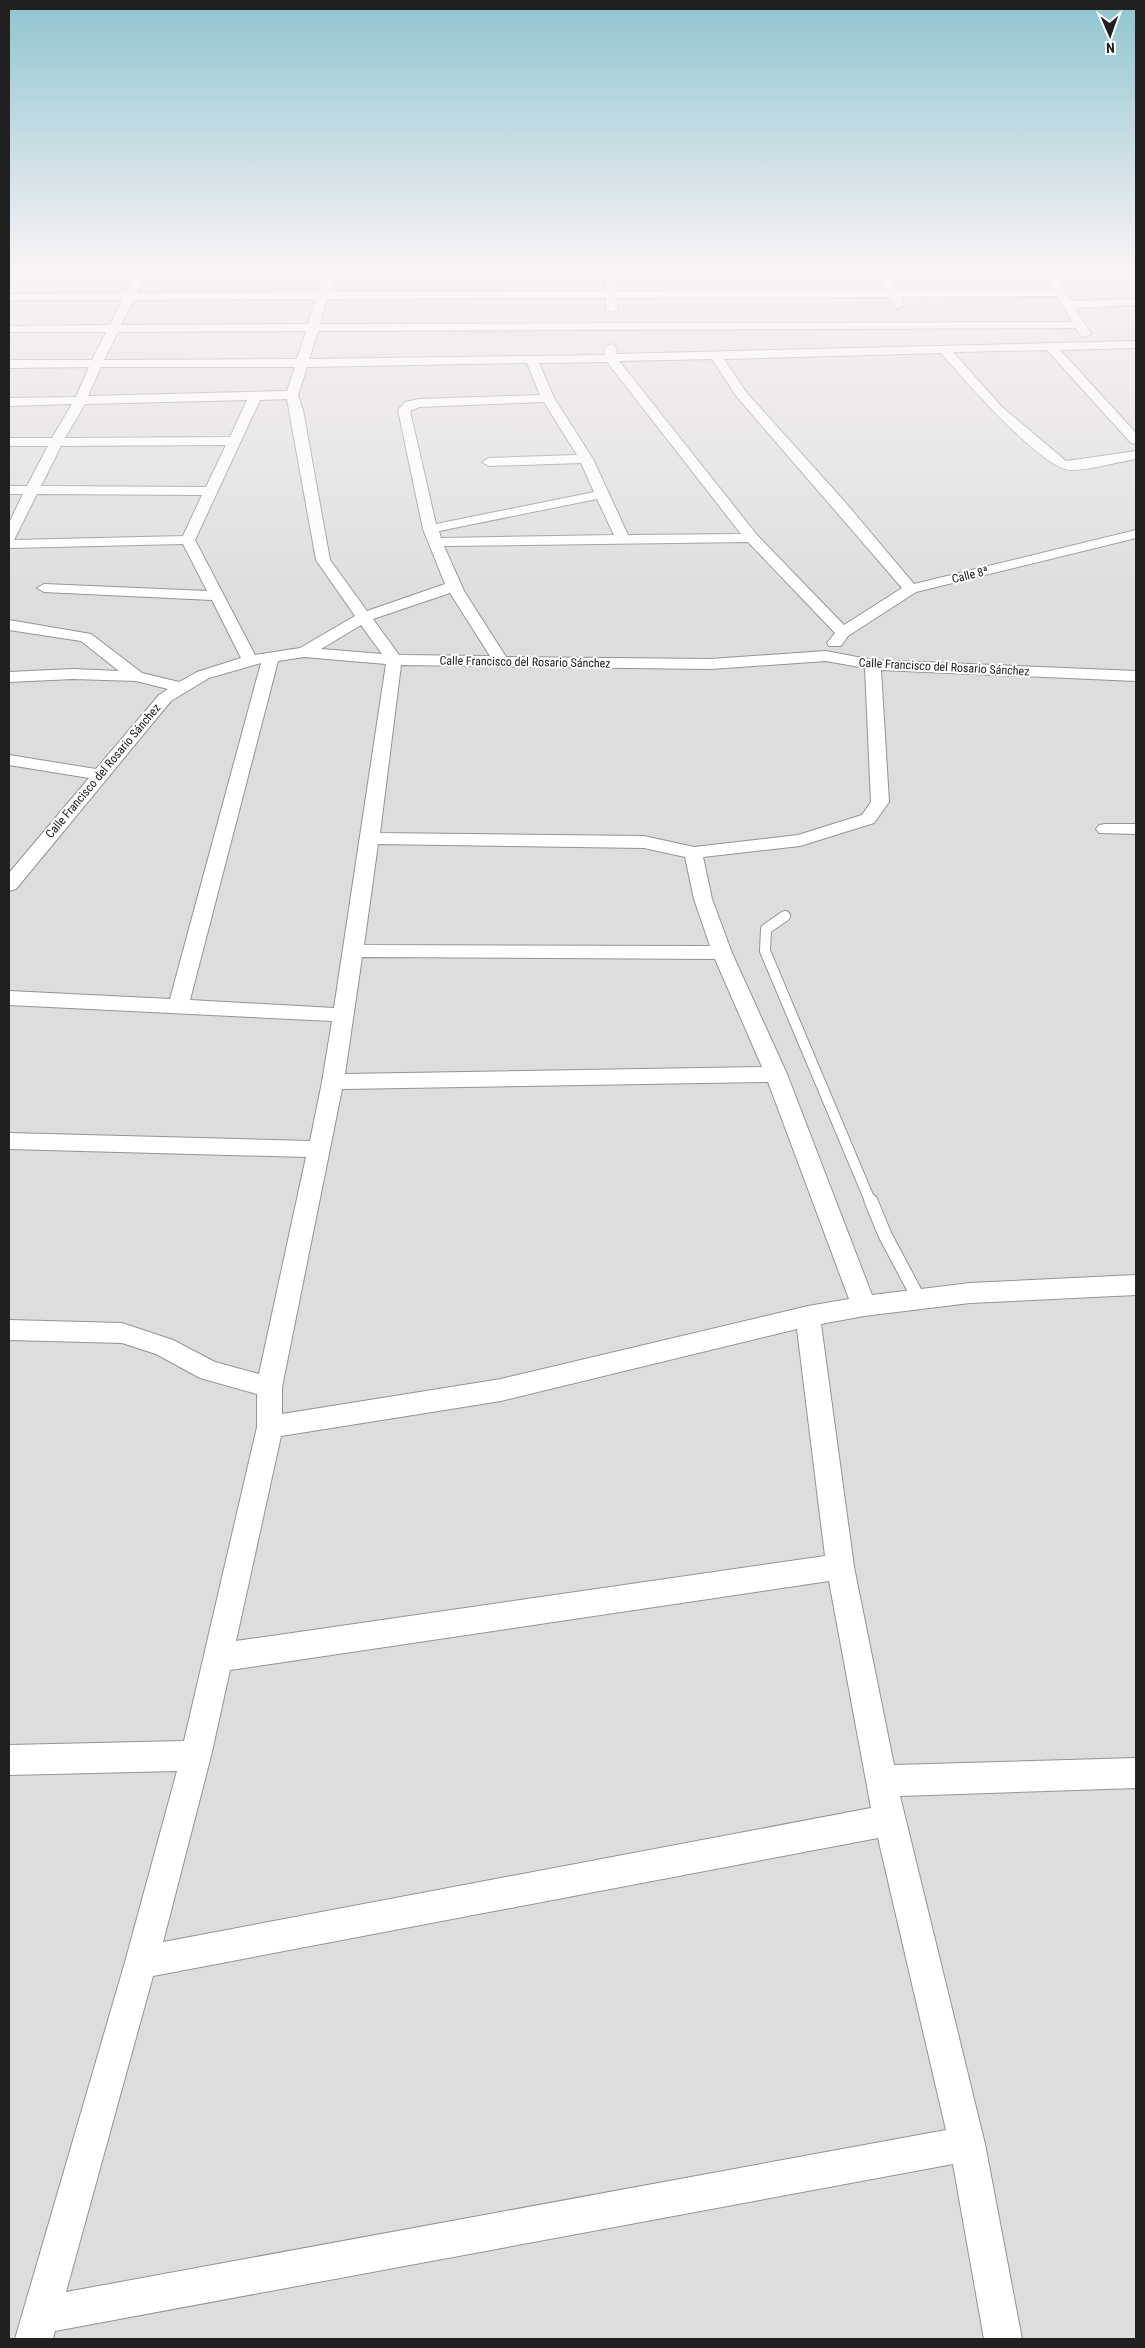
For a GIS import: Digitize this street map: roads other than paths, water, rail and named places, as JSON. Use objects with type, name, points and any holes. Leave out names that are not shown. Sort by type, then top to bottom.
[{"type":"street","points":[[9,537],[89,380]]},
{"type":"street","points":[[297,380],[292,395],[297,410],[323,560],[362,618],[394,660],[370,838],[332,1082],[269,1387],[270,1427],[196,1756],[141,1962],[37,2327],[967,2144]]},
{"type":"street","points":[[540,380],[548,398],[586,459],[622,538]]},
{"type":"street","points":[[627,380],[752,538],[843,632]]},
{"type":"street","points":[[732,380],[741,394],[840,505],[911,589]]},
{"type":"street","points":[[971,380],[998,410],[1062,464],[1071,466],[1136,455]]},
{"type":"street","points":[[1081,380],[1136,440]]},
{"type":"street","points":[[9,402],[292,395]]},
{"type":"street","points":[[188,540],[255,397]]},
{"type":"street","points":[[501,662],[454,586],[433,535],[404,410],[409,405],[419,402],[548,398]]},
{"type":"street","points":[[9,442],[233,441]]},
{"type":"street","points":[[489,462],[586,459]]},
{"type":"street","points":[[9,490],[211,491]]},
{"type":"street","points":[[433,535],[602,494]]},
{"type":"street","name":"Calle 8ª","points":[[826,656],[843,632],[911,589],[1136,534]]},
{"type":"street","points":[[433,535],[752,538]]},
{"type":"street","points":[[9,544],[188,540]]},
{"type":"street","points":[[188,540],[250,660]]},
{"type":"street","points":[[304,652],[362,618],[454,586]]},
{"type":"street","points":[[44,588],[216,596]]},
{"type":"street","points":[[9,625],[86,637],[136,676]]},
{"type":"street","name":"Calle Francisco del Rosario Sánchez","points":[[9,885],[165,698],[203,675],[250,660],[304,652],[394,660],[711,664],[826,656],[873,665],[1136,676]]},
{"type":"street","points":[[178,1007],[271,657]]},
{"type":"street","points":[[370,838],[644,842],[694,853],[800,840],[868,819],[880,802],[873,665]]},
{"type":"street","points":[[9,677],[73,674],[136,676],[182,688]]},
{"type":"street","points":[[9,760],[100,774]]},
{"type":"street","points":[[1105,829],[1136,829]]},
{"type":"street","points":[[694,853],[695,868],[703,899],[722,953],[776,1074],[864,1306]]},
{"type":"street","points":[[353,951],[722,953]]},
{"type":"street","points":[[9,998],[342,1015]]},
{"type":"street","points":[[332,1082],[776,1074]]},
{"type":"street","points":[[9,1141],[317,1149]]},
{"type":"street","points":[[270,1427],[501,1390],[808,1316],[864,1306],[970,1294],[1136,1285]]},
{"type":"street","points":[[808,1316],[840,1567],[889,1820],[967,2144],[1003,2339]]},
{"type":"street","points":[[9,1330],[122,1333],[164,1347],[209,1371],[269,1387]]},
{"type":"street","points":[[217,1658],[840,1567]]},
{"type":"street","points":[[9,1760],[196,1756]]},
{"type":"street","points":[[881,1781],[1136,1773]]},
{"type":"street","points":[[141,1962],[889,1820]]},
{"type":"lane","points":[[785,916],[766,929],[765,951],[885,1235],[919,1299]]}]
